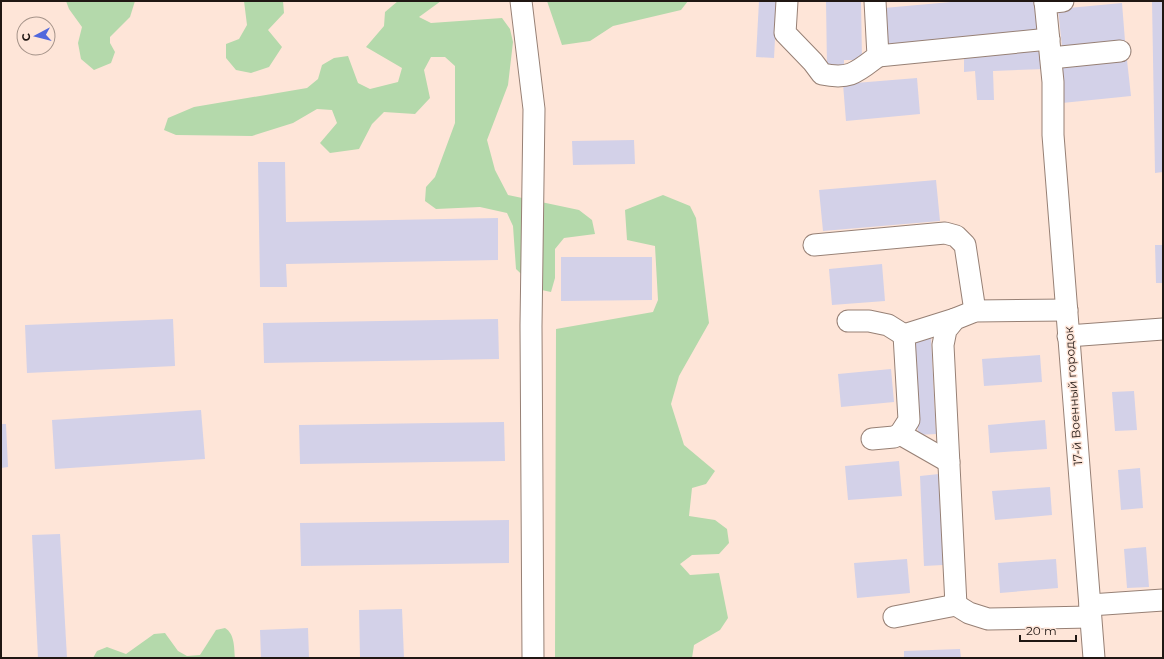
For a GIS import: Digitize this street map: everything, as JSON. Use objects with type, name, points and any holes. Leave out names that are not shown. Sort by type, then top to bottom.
[{"type":"street","points":[[521,1],[534,109],[531,326],[533,658]]},
{"type":"street","points":[[787,1],[785,32],[822,74],[836,77],[856,73],[878,56],[1050,49],[1120,51]]},
{"type":"street","points":[[875,1],[878,56]]},
{"type":"street","name":"17-й Военный городок","points":[[1051,2],[1050,49],[1053,82],[1053,135],[1094,658]]},
{"type":"street","points":[[814,245],[945,233],[956,236],[965,245],[975,311]]},
{"type":"street","points":[[848,321],[869,321],[888,325],[904,335],[975,311],[1067,310]]},
{"type":"street","points":[[955,319],[946,330],[942,345],[956,605]]},
{"type":"street","points":[[1068,336],[1163,329]]},
{"type":"street","points":[[872,439],[894,437],[900,434],[909,420],[904,335]]},
{"type":"street","points":[[900,434],[949,462]]},
{"type":"street","points":[[894,617],[956,605],[969,613],[988,619],[1090,611],[1163,600]]},
{"type":"green space","points":[[66,1],[135,1],[130,17],[110,37],[110,43],[115,52],[111,63],[94,70],[81,59],[78,43],[82,27],[69,9]]},
{"type":"green space","points":[[244,1],[283,1],[284,13],[268,30],[282,47],[269,67],[251,73],[236,70],[226,58],[226,44],[239,39],[247,25]]},
{"type":"green space","points":[[398,1],[441,1],[419,17],[431,23],[502,18],[510,29],[513,42],[508,85],[487,140],[495,170],[508,195],[579,210],[592,220],[595,234],[564,238],[555,249],[555,278],[551,292],[537,289],[516,269],[513,226],[507,213],[480,207],[436,209],[425,201],[426,187],[435,177],[455,123],[455,66],[445,57],[431,57],[424,70],[430,98],[415,114],[384,112],[372,124],[359,149],[330,153],[320,143],[337,123],[332,110],[317,109],[293,123],[252,136],[176,135],[164,130],[168,118],[194,107],[307,88],[318,79],[322,65],[334,58],[348,56],[358,83],[370,89],[398,82],[402,68],[366,47],[384,26],[385,12]]},
{"type":"green space","points":[[547,1],[688,1],[681,10],[613,26],[590,41],[562,45]]},
{"type":"green space","points":[[663,195],[690,206],[696,218],[709,323],[679,376],[671,404],[684,445],[715,471],[706,484],[692,488],[689,516],[715,520],[727,529],[729,543],[719,554],[692,555],[680,564],[690,575],[719,573],[728,618],[720,630],[694,645],[692,658],[555,658],[556,329],[653,312],[658,300],[655,246],[627,240],[625,210]]},
{"type":"green space","points":[[225,628],[232,637],[235,658],[93,658],[97,651],[107,647],[126,654],[154,634],[165,633],[178,651],[187,656],[200,655],[216,630]]},
{"type":"building","points":[[759,1],[777,1],[774,58],[756,57]]},
{"type":"building","points":[[826,1],[861,1],[862,60],[844,60],[844,67],[827,67]]},
{"type":"building","points":[[962,1],[1036,1],[1039,30],[887,44],[884,8]]},
{"type":"building","points":[[1152,1],[1163,1],[1163,172],[1155,173]]},
{"type":"building","points":[[1122,3],[1125,41],[1062,47],[1058,9]]},
{"type":"building","points":[[1044,51],[1045,69],[993,71],[994,100],[977,100],[975,71],[964,72],[964,54]]},
{"type":"building","points":[[1127,60],[1131,96],[1062,103],[1059,67]]},
{"type":"building","points":[[917,78],[920,114],[846,121],[843,84]]},
{"type":"building","points":[[634,140],[635,164],[573,165],[572,141]]},
{"type":"building","points":[[258,162],[285,162],[286,222],[498,218],[498,260],[286,264],[287,287],[260,287]]},
{"type":"building","points":[[936,180],[940,221],[823,231],[819,190]]},
{"type":"building","points":[[1155,245],[1163,245],[1163,283],[1156,283]]},
{"type":"building","points":[[561,257],[652,257],[652,300],[561,301]]},
{"type":"building","points":[[882,264],[885,301],[832,305],[829,269]]},
{"type":"building","points":[[173,319],[175,366],[27,373],[25,325]]},
{"type":"building","points":[[498,319],[499,359],[264,363],[263,323]]},
{"type":"building","points":[[931,337],[936,434],[918,435],[913,338]]},
{"type":"building","points":[[1040,355],[1042,382],[984,386],[982,359]]},
{"type":"building","points":[[891,369],[894,402],[841,407],[838,374]]},
{"type":"building","points":[[1134,391],[1137,430],[1115,431],[1112,392]]},
{"type":"building","points":[[201,410],[205,459],[55,469],[52,420]]},
{"type":"building","points":[[1045,420],[1047,449],[990,453],[988,425]]},
{"type":"building","points":[[504,422],[505,461],[300,464],[299,425]]},
{"type":"building","points":[[1,424],[6,424],[8,467],[1,468]]},
{"type":"building","points":[[899,461],[902,496],[848,500],[845,466]]},
{"type":"building","points":[[1140,468],[1143,508],[1121,510],[1118,470]]},
{"type":"building","points":[[939,474],[943,565],[924,566],[920,476]]},
{"type":"building","points":[[1050,487],[1052,515],[995,520],[992,491]]},
{"type":"building","points":[[509,520],[509,563],[301,566],[300,523]]},
{"type":"building","points":[[60,534],[67,658],[38,658],[32,535]]},
{"type":"building","points":[[1146,547],[1149,587],[1127,588],[1124,549]]},
{"type":"building","points":[[907,559],[910,593],[857,598],[854,563]]},
{"type":"building","points":[[1056,559],[1058,588],[1000,593],[998,563]]},
{"type":"building","points":[[402,609],[404,658],[360,658],[359,610]]},
{"type":"building","points":[[308,628],[309,658],[261,658],[260,630]]},
{"type":"building","points":[[960,649],[961,658],[904,658],[904,651]]}]
